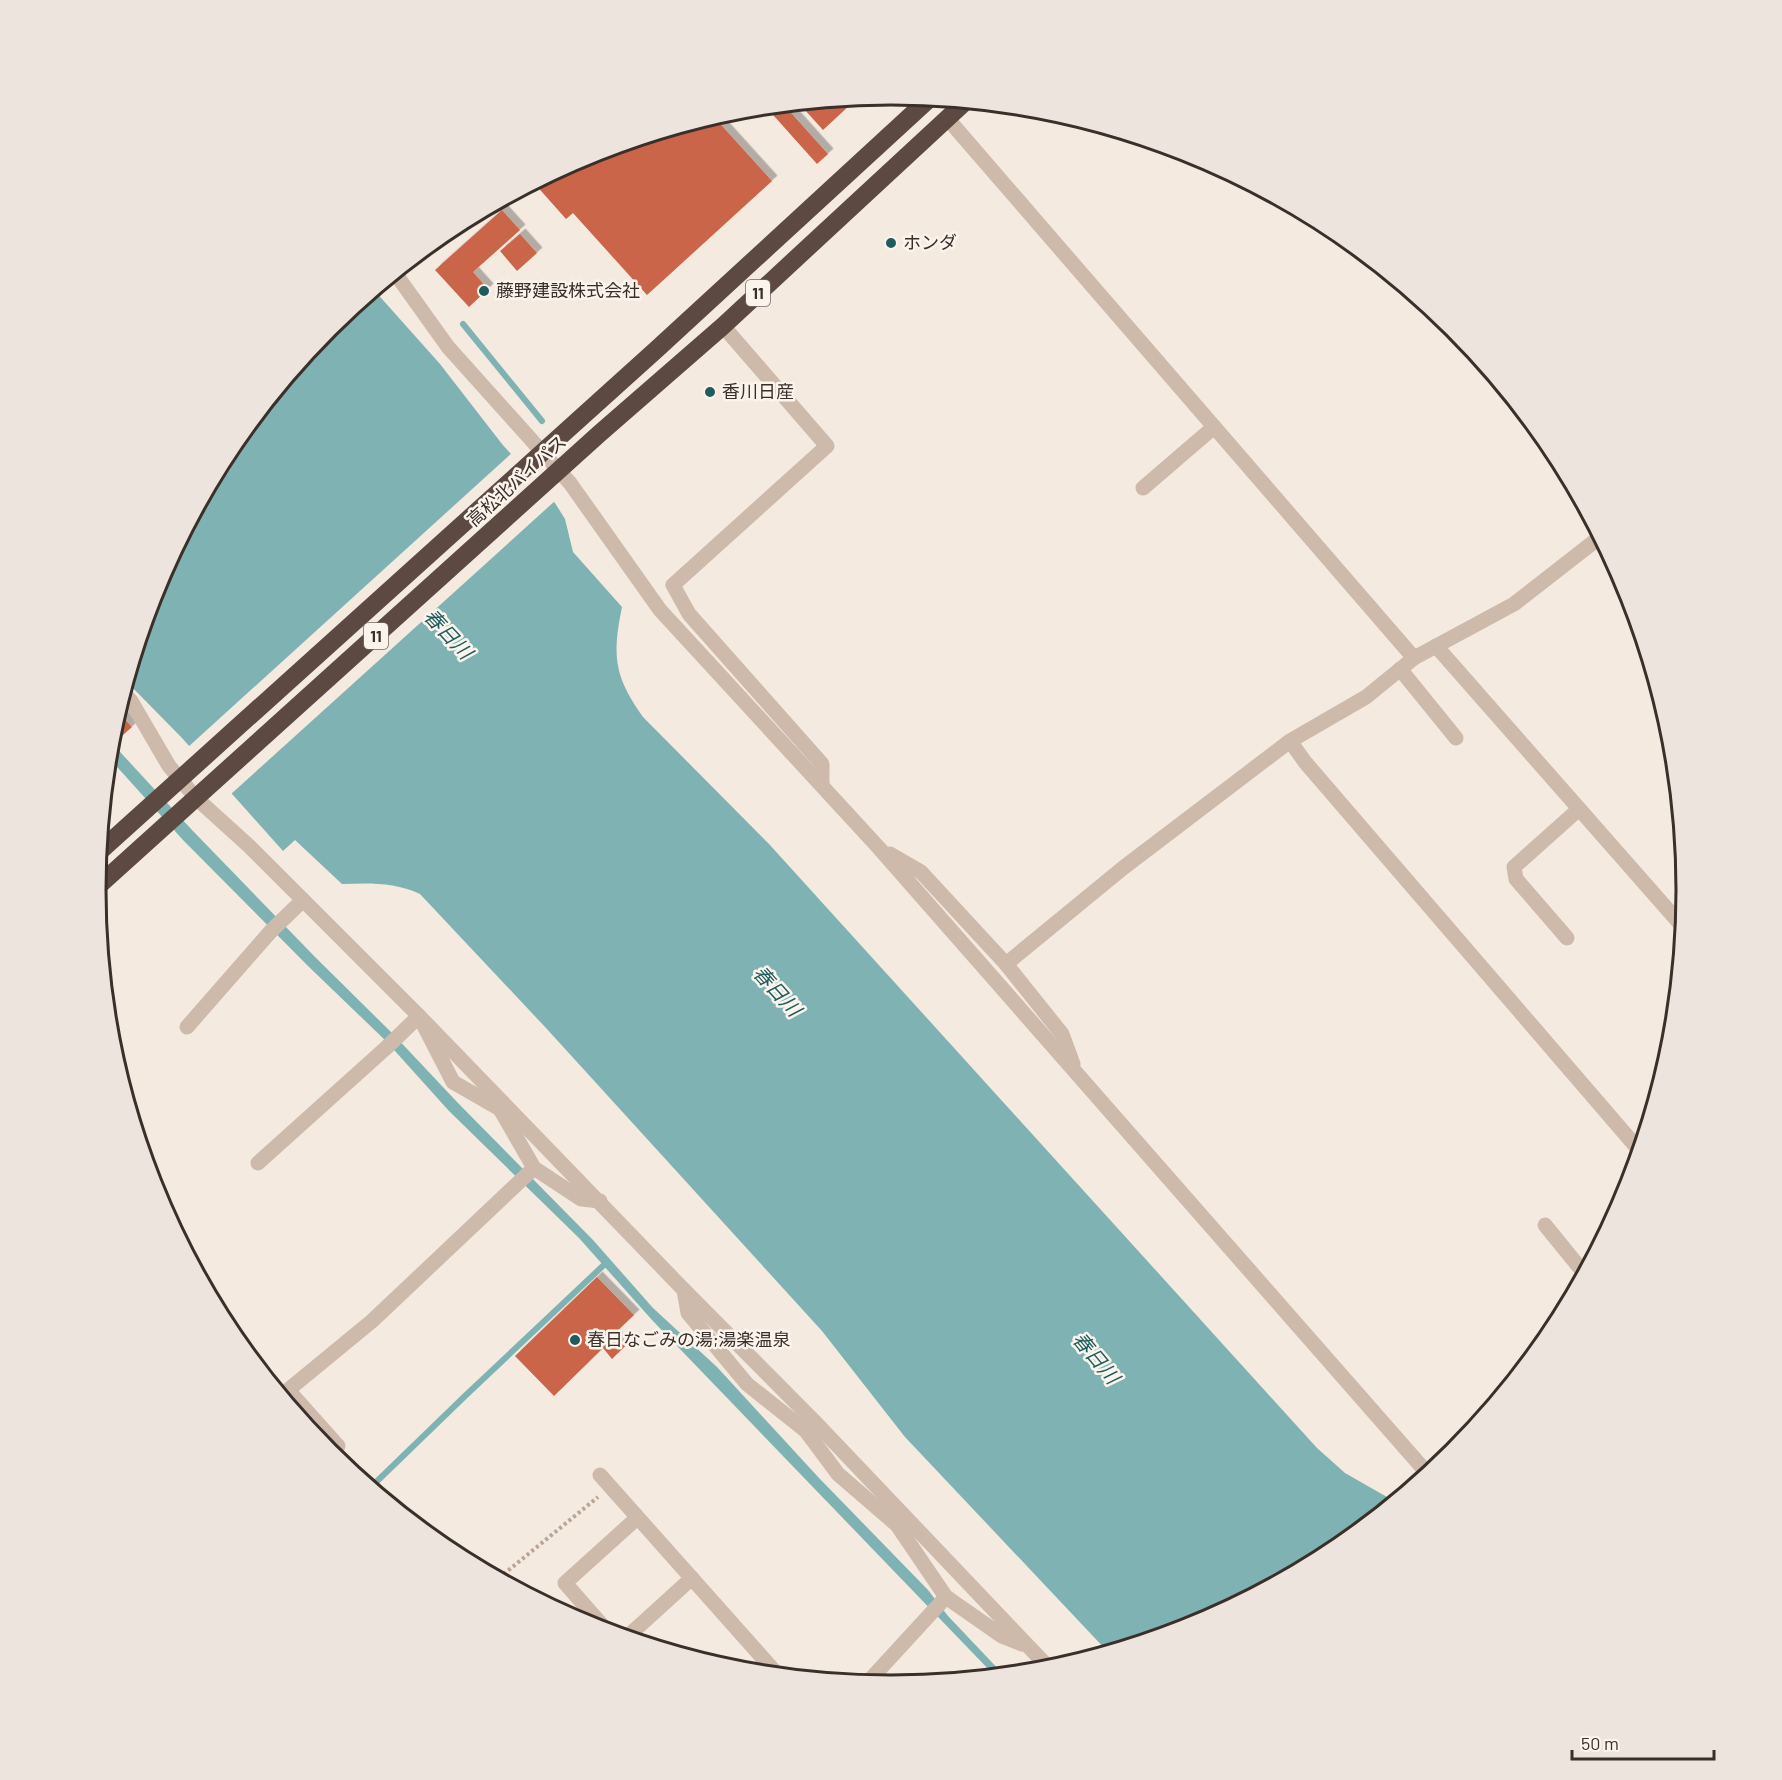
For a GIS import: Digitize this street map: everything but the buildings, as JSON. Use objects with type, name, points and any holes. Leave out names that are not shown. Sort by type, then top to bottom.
[{"type":"highway","name":"高松北バイパス","points":[[108,844],[657,349],[921,106]]},
{"type":"highway","name":"高松北バイパス","points":[[106,879],[723,326],[958,109]]},
{"type":"highway","points":[[657,349],[675,368]]},
{"type":"street","points":[[947,118],[1414,658]]},
{"type":"street","points":[[398,279],[536,457],[554,477],[570,483],[660,610],[879,848],[1422,1467]]},
{"type":"street","points":[[723,326],[827,446],[673,585],[689,614],[822,764],[822,785]]},
{"type":"street","points":[[1143,488],[1214,426]]},
{"type":"street","points":[[1006,964],[1123,868],[1290,741],[1366,697],[1414,658],[1514,604],[1594,542]]},
{"type":"street","points":[[1436,646],[1675,918]]},
{"type":"street","points":[[1400,669],[1456,738]]},
{"type":"street","points":[[130,700],[178,781],[200,794],[419,1016],[502,1106],[600,1201],[901,1521],[1042,1660]]},
{"type":"street","points":[[1290,741],[1305,762],[1633,1144]]},
{"type":"street","points":[[1567,938],[1516,879],[1514,867],[1580,809]]},
{"type":"street","points":[[879,848],[921,872],[1006,964],[1062,1034],[1077,1073]]},
{"type":"street","points":[[188,1027],[276,926],[303,900]]},
{"type":"street","points":[[258,1163],[419,1016]]},
{"type":"street","points":[[419,1016],[453,1082],[502,1106],[534,1168],[581,1199],[600,1201]]},
{"type":"street","points":[[287,1391],[372,1321],[534,1168]]},
{"type":"street","points":[[1545,1226],[1579,1267]]},
{"type":"street","points":[[684,1290],[688,1313],[747,1384],[811,1427]]},
{"type":"street","points":[[318,1426],[338,1446]]},
{"type":"street","points":[[600,1475],[769,1665]]},
{"type":"street","points":[[594,1616],[565,1583],[637,1518]]},
{"type":"street","points":[[901,1521],[946,1597],[1002,1636],[1028,1646]]},
{"type":"street","points":[[634,1631],[692,1578]]},
{"type":"street","points":[[875,1674],[946,1597]]},
{"type":"path","points":[[504,1573],[610,1488]]},
{"type":"water","name":"春日川","points":[[379,295],[440,364],[502,444],[555,503],[565,519],[573,552],[622,607],[617,639],[618,665],[626,689],[643,717],[769,844],[1317,1448],[1345,1473],[1388,1497],[1327,1543],[1284,1570],[1238,1594],[1191,1615],[1102,1646],[905,1437],[822,1331],[546,1028],[420,894],[391,885],[342,884],[295,840],[283,851],[182,738],[133,688],[166,590],[211,497],[268,412],[336,335]]},
{"type":"water","points":[[119,751],[315,957],[593,1240],[653,1308],[717,1367],[819,1478],[928,1590],[948,1616],[997,1667],[988,1669],[652,1320],[579,1238],[449,1111],[386,1041],[183,840],[116,766]]},
{"type":"pier","points":[[513,452],[556,500],[230,795],[187,748]]},
{"type":"waterway","points":[[463,324],[542,421]]},
{"type":"waterway","points":[[376,1482],[607,1262]]},
{"type":"place","name":"ホンダ","points":[[891,243]]},
{"type":"place","name":"藤野建設株式会社","points":[[484,291]]},
{"type":"place","name":"香川日産","points":[[710,392]]},
{"type":"place","name":"春日なごみの湯;湯楽温泉","points":[[575,1340]]}]
